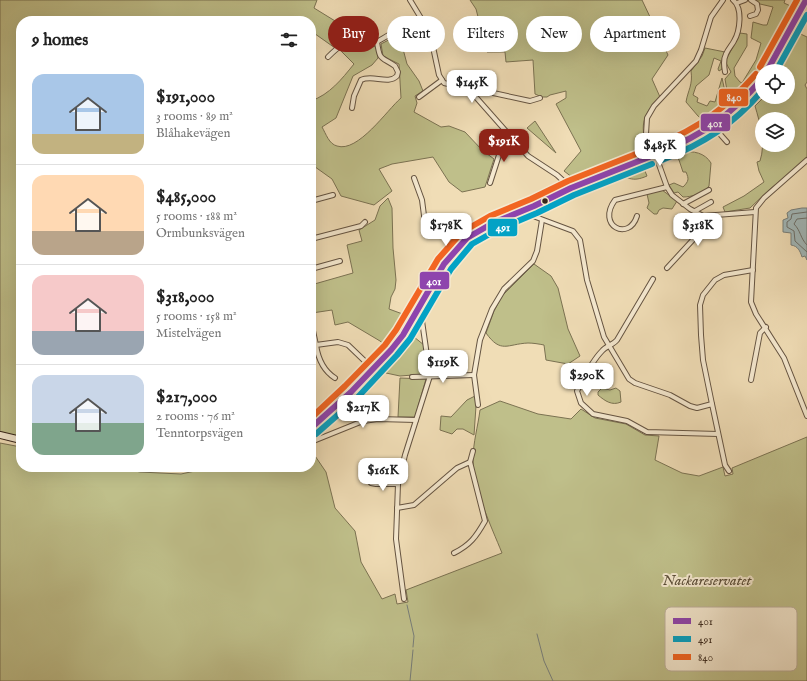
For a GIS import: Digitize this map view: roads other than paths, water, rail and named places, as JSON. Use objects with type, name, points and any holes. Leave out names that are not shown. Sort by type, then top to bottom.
[{"type":"main road","points":[[771,64],[806,0]]},
{"type":"main road","points":[[316,424],[352,392],[391,350],[417,312],[444,264],[467,238],[493,223],[571,188],[649,157],[656,159],[659,157],[660,153],[693,139],[719,123],[736,108],[755,87]]},
{"type":"main road","points":[[649,157],[649,153],[653,149],[656,149],[660,153]]},
{"type":"main road","points":[[0,436],[16,439]]},
{"type":"street","points":[[410,0],[420,16]]},
{"type":"street","points":[[653,149],[646,134],[647,118],[654,106],[696,61],[711,17],[723,0]]},
{"type":"street","points":[[725,72],[723,62],[725,54],[738,33],[739,14],[735,1],[744,0]]},
{"type":"street","points":[[750,16],[756,14],[758,10],[757,4],[751,0]]},
{"type":"street","points":[[328,57],[334,52]]},
{"type":"street","points":[[352,108],[354,96],[361,80],[367,78],[390,80],[397,76],[398,72],[395,66],[379,56],[378,52]]},
{"type":"street","points":[[434,52],[444,83],[465,88],[474,95],[528,156],[557,175],[571,188]]},
{"type":"street","points":[[419,97],[442,80]]},
{"type":"street","points":[[474,95],[480,91],[530,101],[540,98]]},
{"type":"street","points":[[719,133],[727,142]]},
{"type":"street","points":[[490,183],[500,152],[513,140]]},
{"type":"street","points":[[656,159],[672,196],[695,212],[703,216],[755,212]]},
{"type":"street","points":[[807,160],[764,198],[758,205],[755,212],[751,302],[756,314],[766,327],[784,358],[807,416]]},
{"type":"street","points":[[414,178],[422,200],[426,231],[430,233],[461,231],[467,238]]},
{"type":"street","points":[[637,216],[633,225],[625,229],[616,228],[609,220],[611,206],[615,200],[667,187]]},
{"type":"street","points":[[683,204],[709,190]]},
{"type":"street","points":[[316,200],[333,195]]},
{"type":"street","points":[[695,212],[711,202]]},
{"type":"street","points":[[529,208],[533,216],[573,231],[580,240],[587,280],[604,337],[629,379],[635,383],[670,395],[690,406],[697,408],[712,404]]},
{"type":"street","points":[[667,268],[702,230],[703,216]]},
{"type":"street","points":[[478,405],[474,375],[478,348],[492,308],[504,289],[533,261],[537,251],[542,220]]},
{"type":"street","points":[[316,239],[361,226],[365,222]]},
{"type":"street","points":[[316,268],[340,261]]},
{"type":"street","points":[[728,471],[725,465],[718,434],[703,360],[700,305],[703,295],[715,280],[724,274],[753,270]]},
{"type":"street","points":[[653,279],[617,340],[614,344],[602,350],[596,358],[577,391],[581,403],[588,410],[598,416],[627,421],[647,432],[718,434]]},
{"type":"street","points":[[404,598],[396,539],[398,484],[430,376],[422,321],[417,312]]},
{"type":"street","points":[[751,380],[760,333],[766,327]]},
{"type":"street","points":[[335,378],[318,357],[316,345],[338,342],[348,345],[373,368]]},
{"type":"street","points":[[412,377],[474,375]]},
{"type":"street","points":[[316,440],[363,421],[416,420]]},
{"type":"street","points":[[454,553],[466,547],[475,537],[485,521],[485,516],[477,494],[470,462],[473,451]]},
{"type":"street","points":[[397,508],[414,505],[457,468],[470,462]]},
{"type":"street","points":[[371,483],[398,484]]},
{"type":"water","points":[[807,208],[807,260],[805,256],[802,257],[797,248],[791,245],[791,233],[783,232],[783,220],[788,218],[787,213],[791,210]]},
{"type":"waterway","points":[[407,605],[414,636],[413,647]]},
{"type":"waterway","points":[[537,634],[544,661],[553,681]]},
{"type":"waterway","points":[[410,681],[413,650]]},
{"type":"park label","name":"Nackareservatet","points":[[707,580]]}]
